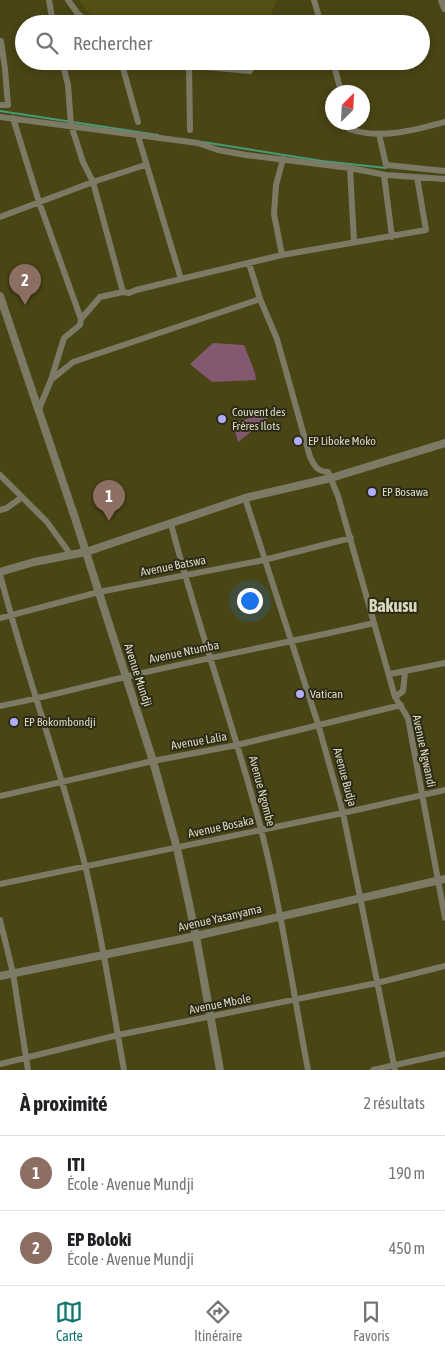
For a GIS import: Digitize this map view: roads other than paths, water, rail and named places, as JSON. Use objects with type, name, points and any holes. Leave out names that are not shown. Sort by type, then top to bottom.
[{"type":"street","points":[[49,0],[52,15]]},
{"type":"street","points":[[68,0],[79,15]]},
{"type":"street","points":[[314,0],[318,15]]},
{"type":"street","points":[[442,0],[445,8]]},
{"type":"street","points":[[0,105],[8,105],[1,41]]},
{"type":"street","points":[[64,70],[68,85],[71,125],[83,162],[93,182],[123,292]]},
{"type":"street","points":[[123,70],[138,122]]},
{"type":"street","points":[[189,70],[190,130]]},
{"type":"street","points":[[335,70],[339,85]]},
{"type":"street","points":[[0,117],[71,125],[198,144],[218,150],[350,168],[384,175],[445,179]]},
{"type":"street","points":[[12,118],[39,202],[81,319],[80,325],[64,338],[51,380],[39,409]]},
{"type":"street","points":[[355,130],[380,134],[395,133],[445,122]]},
{"type":"street","points":[[380,134],[386,165],[445,171]]},
{"type":"street","points":[[138,136],[181,279]]},
{"type":"street","points":[[282,255],[274,214],[276,185],[283,159]]},
{"type":"street","points":[[0,217],[93,182],[146,165]]},
{"type":"street","points":[[350,168],[354,242]]},
{"type":"street","points":[[384,175],[392,237]]},
{"type":"street","points":[[81,319],[100,297],[123,292],[129,293],[282,255],[426,230],[417,177]]},
{"type":"street","points":[[249,262],[260,299],[277,339],[310,458],[315,468],[319,471],[328,472],[331,478]]},
{"type":"street","name":"Avenue Mundji","points":[[0,296],[127,676],[152,761],[176,848],[196,936],[220,1070]]},
{"type":"street","points":[[51,380],[73,362],[260,299]]},
{"type":"street","points":[[124,1070],[104,955],[86,868],[10,615],[0,573],[86,552],[245,498],[331,478],[445,442]]},
{"type":"street","points":[[0,475],[47,522],[71,555]]},
{"type":"street","name":"Avenue Ngwandi","points":[[331,478],[351,538],[396,697],[408,718],[422,795],[441,880],[445,918]]},
{"type":"street","points":[[0,510],[7,508],[22,497]]},
{"type":"street","name":"Avenue Budja","points":[[245,498],[318,724],[343,813],[394,1068]]},
{"type":"street","name":"Avenue Ngombe","points":[[171,524],[261,830],[280,916],[308,1070]]},
{"type":"street","name":"Avenue Batswa","points":[[0,618],[99,592],[264,560],[351,538]]},
{"type":"street","name":"Avenue Ntumba","points":[[0,706],[37,700],[127,676],[374,623]]},
{"type":"street","points":[[390,674],[445,663]]},
{"type":"street","points":[[396,697],[403,691],[405,672]]},
{"type":"street","name":"Avenue Lalia","points":[[0,796],[152,761],[237,745],[401,705]]},
{"type":"street","name":"Avenue Bosaka","points":[[0,884],[86,868],[445,790]]},
{"type":"street","name":"Avenue Yasanyama","points":[[0,976],[196,936],[441,880]]},
{"type":"street","points":[[0,920],[13,973],[28,1058],[28,1070]]},
{"type":"street","name":"Avenue Mbole","points":[[0,1064],[118,1035],[377,983],[445,966]]},
{"type":"street","points":[[373,1070],[394,1068],[445,1054]]},
{"type":"waterway","points":[[0,111],[158,135]]},
{"type":"waterway","points":[[203,142],[322,161],[386,168]]},
{"type":"place","name":"EP Boloki","points":[[25,305]]},
{"type":"place","name":"Couvent des Frères Ilots","points":[[222,419]]},
{"type":"place","name":"EP Liboke Moko","points":[[298,441]]},
{"type":"place","name":"EP Bosawa","points":[[372,492]]},
{"type":"place","name":"ITI","points":[[109,521]]},
{"type":"place","name":"Vatican","points":[[300,694]]},
{"type":"place","name":"EP Bokombondji","points":[[14,722]]},
{"type":"district","name":"Bakusu","points":[[393,605]]}]
